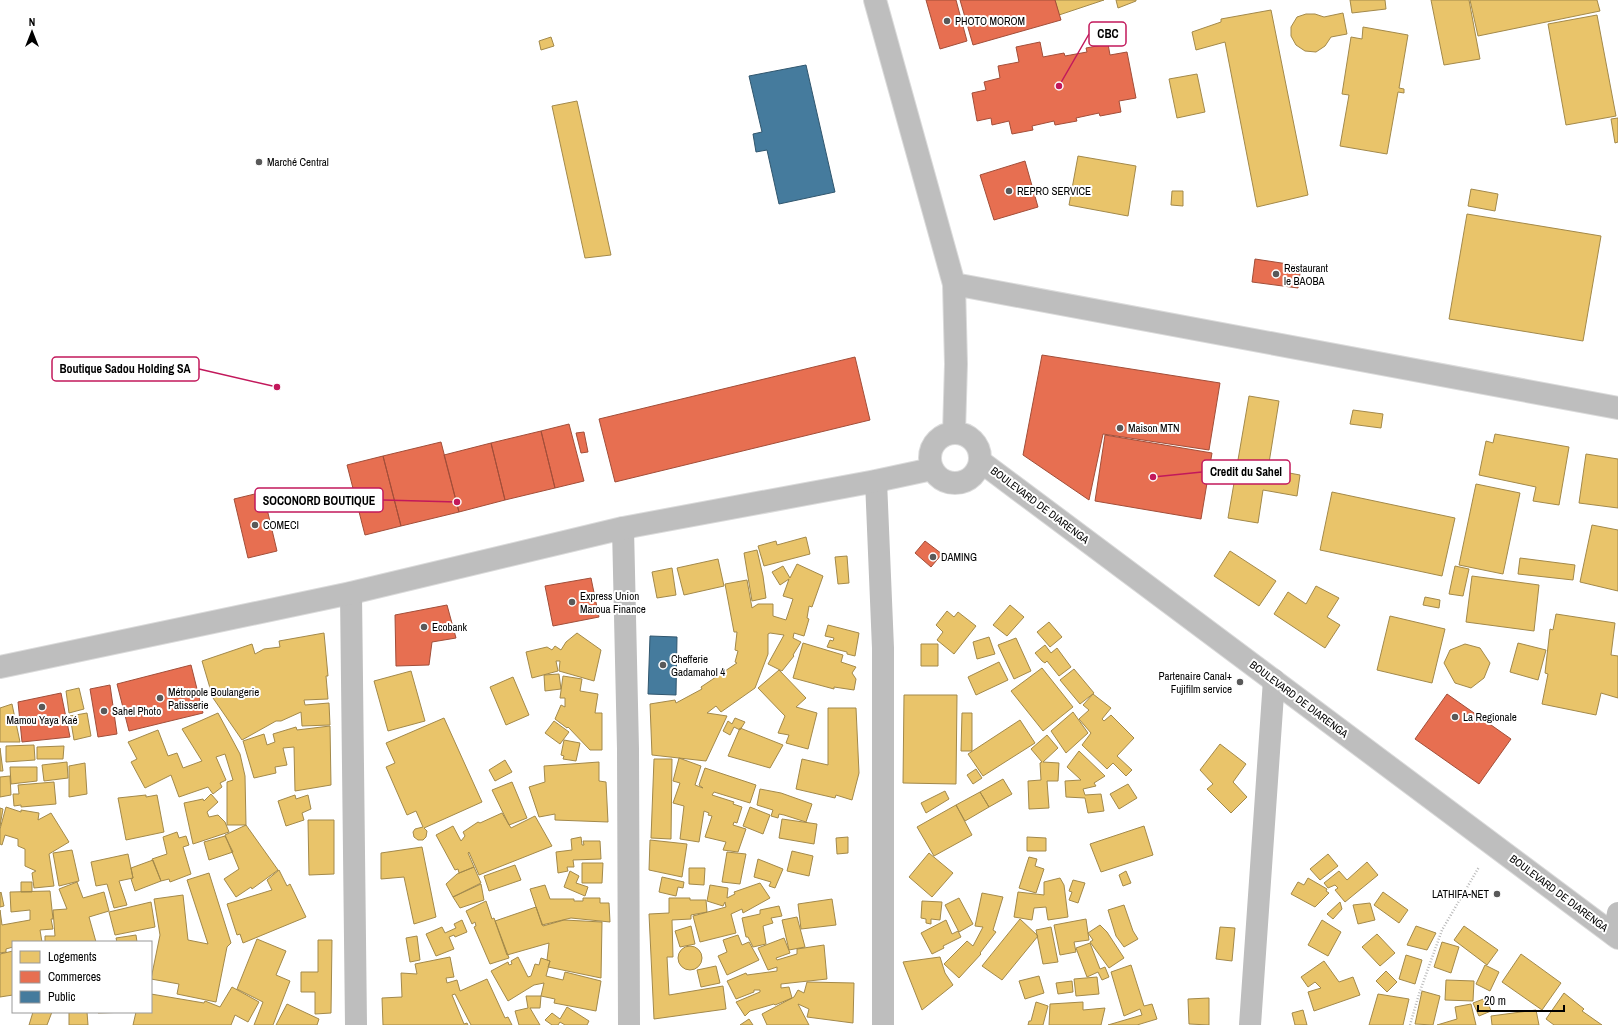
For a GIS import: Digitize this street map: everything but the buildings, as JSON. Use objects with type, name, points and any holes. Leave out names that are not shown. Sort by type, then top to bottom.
[{"type":"main road","points":[[875,0],[954,284],[956,364],[954,433]]},
{"type":"main road","points":[[954,284],[1618,408]]},
{"type":"main road","points":[[954,433],[961,434],[973,441],[980,454],[980,461],[978,468],[969,479],[956,483],[942,479],[932,469],[929,455],[935,442],[947,434],[954,433]]},
{"type":"main road","name":"BOULEVARD DE DIARENGA","points":[[980,461],[1616,936]]},
{"type":"main road","points":[[0,668],[351,593],[623,528],[876,482],[932,469]]},
{"type":"main road","points":[[876,482],[883,648],[883,1025]]},
{"type":"main road","points":[[623,528],[628,757],[629,1025]]},
{"type":"main road","points":[[351,593],[356,1025]]},
{"type":"main road","points":[[1250,1025],[1274,680]]},
{"type":"main road","points":[[1616,936],[1618,913]]},
{"type":"path","points":[[1410,1025],[1419,994],[1442,930],[1492,843]]},
{"type":"place","name":"PHOTO MOROM","points":[[947,21]]},
{"type":"place","name":"CBC","points":[[1059,86]]},
{"type":"place","name":"Marché Central","points":[[259,162]]},
{"type":"place","name":"REPRO SERVICE","points":[[1009,191]]},
{"type":"place","name":"Restaurant le BAOBA","points":[[1276,274]]},
{"type":"place","name":"Boutique Sadou Holding SA","points":[[277,387]]},
{"type":"place","name":"Maison MTN","points":[[1120,428]]},
{"type":"place","name":"Credit du Sahel","points":[[1153,477]]},
{"type":"place","name":"SOCONORD BOUTIQUE","points":[[457,502]]},
{"type":"place","name":"COMECI","points":[[255,525]]},
{"type":"place","name":"DAMING","points":[[933,557]]},
{"type":"place","name":"Express Union Maroua Finance","points":[[572,602]]},
{"type":"place","name":"Ecobank","points":[[424,627]]},
{"type":"place","name":"Chefferie Gadamahol 4","points":[[663,665]]},
{"type":"place","name":"Partenaire Canal+ Fujifilm service","points":[[1240,682]]},
{"type":"place","name":"Métropole Boulangerie Patisserie","points":[[160,698]]},
{"type":"place","name":"Mamou Yaya Kaé","points":[[42,707]]},
{"type":"place","name":"Sahel Photo","points":[[104,711]]},
{"type":"place","name":"La Regionale","points":[[1455,717]]},
{"type":"place","name":"LATHIFA-NET","points":[[1497,894]]}]
